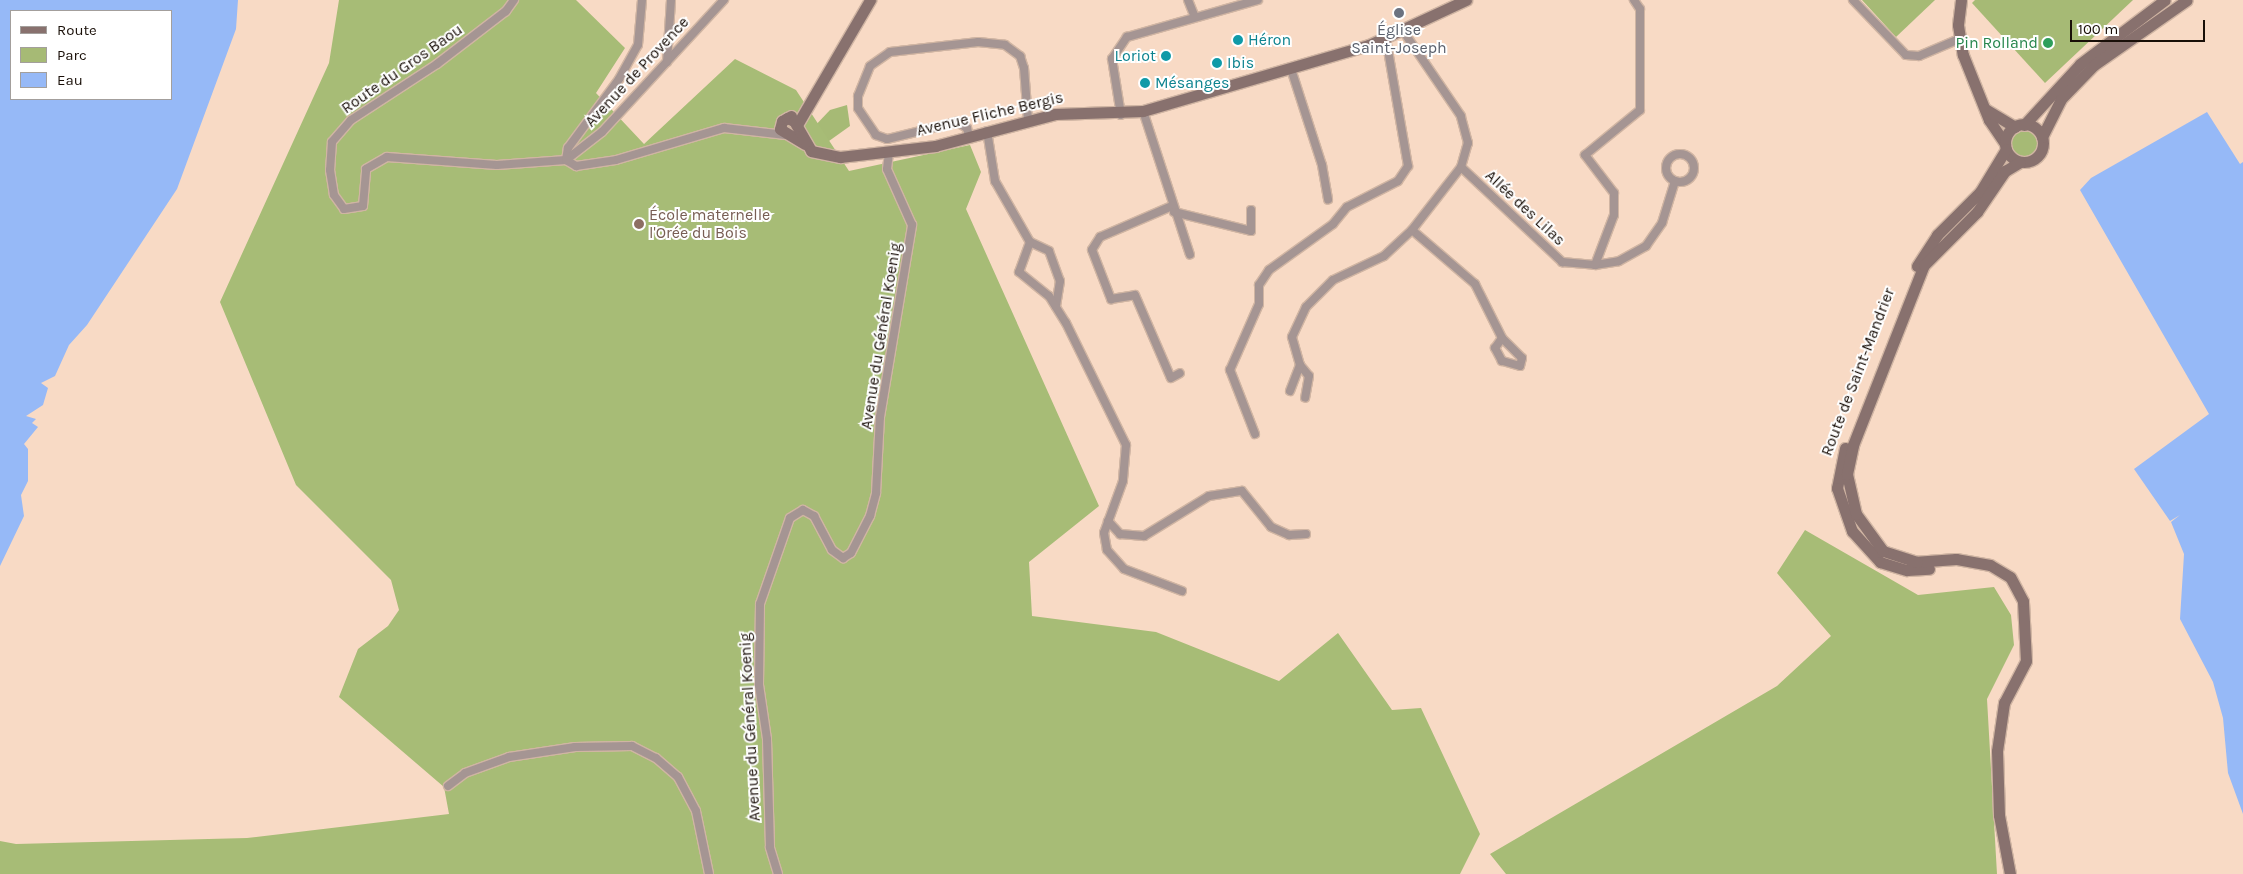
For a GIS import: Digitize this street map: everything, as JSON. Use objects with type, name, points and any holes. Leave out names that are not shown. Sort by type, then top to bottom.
[{"type":"main road","points":[[804,108],[784,120],[792,131],[804,108],[833,69],[870,0]]},
{"type":"main road","name":"Avenue Fliche Bergis","points":[[792,131],[817,154],[840,157],[889,152],[969,136],[1028,120],[1072,112],[1121,115],[1143,111],[1291,69],[1386,39],[1404,32],[1466,0]]},
{"type":"main road","points":[[1961,0],[1959,39],[1985,109],[2006,147],[2020,162]]},
{"type":"main road","name":"Route de Saint-Mandrier","points":[[1973,563],[1907,570],[1880,562],[1847,523],[1838,475],[1919,261],[1937,235],[1980,192],[2020,126],[2080,64],[2165,0]]},
{"type":"main road","points":[[1985,109],[2042,137],[2061,98],[2094,65],[2187,0]]},
{"type":"main road","name":"Route de Saint-Mandrier","points":[[2010,874],[1999,815],[1996,750],[2004,703],[2026,661],[2027,621],[2023,601],[2010,577],[1990,565],[1917,562],[1883,551],[1856,514],[1847,474],[1853,446],[1924,265],[1977,212],[2005,172],[2020,162],[2037,157],[2042,137]]},
{"type":"street","name":"Route du Gros Baou","points":[[514,0],[506,11],[437,64],[351,120],[332,142],[334,195],[344,209],[363,206],[366,169],[388,157],[497,165],[566,160]]},
{"type":"street","points":[[642,0],[643,13],[638,45],[619,79],[568,148],[566,160],[576,166],[616,160],[724,128],[792,131]]},
{"type":"street","points":[[667,62],[671,0]]},
{"type":"street","name":"Avenue de Provence","points":[[566,160],[602,132],[724,0]]},
{"type":"street","points":[[1188,0],[1195,17]]},
{"type":"street","points":[[1121,115],[1112,59],[1127,37],[1258,0]]},
{"type":"street","points":[[1595,265],[1614,215],[1614,193],[1585,155],[1640,110],[1640,9],[1634,0]]},
{"type":"street","points":[[1854,0],[1906,55],[1919,56],[1959,39]]},
{"type":"street","points":[[1305,398],[1309,376],[1300,365],[1292,337],[1306,308],[1333,280],[1384,256],[1412,230],[1461,167],[1468,143],[1461,116],[1404,32]]},
{"type":"street","points":[[1255,434],[1230,370],[1259,304],[1259,284],[1269,270],[1333,224],[1347,207],[1398,181],[1408,166],[1386,39]]},
{"type":"street","points":[[969,136],[967,128],[957,122],[887,139],[876,135],[858,108],[858,96],[870,66],[890,52],[978,42],[1005,45],[1020,56],[1024,68],[1028,120]]},
{"type":"street","points":[[1291,69],[1322,165],[1328,199]]},
{"type":"street","points":[[1143,111],[1173,209],[1190,255]]},
{"type":"street","points":[[759,130],[784,120]]},
{"type":"street","points":[[987,131],[995,181],[1030,242],[1049,251],[1060,281],[1056,307]]},
{"type":"street","name":"Avenue du Général Koenig","points":[[778,874],[770,847],[767,739],[759,685],[760,604],[790,518],[803,510],[814,516],[832,550],[843,558],[851,553],[870,516],[876,493],[880,417],[912,225],[887,169],[889,152]]},
{"type":"street","name":"Allée des Lilas","points":[[1461,167],[1562,262],[1595,265],[1619,261],[1646,246],[1662,223],[1675,181]]},
{"type":"street","points":[[1180,373],[1171,378],[1135,295],[1111,299],[1092,250],[1100,237],[1173,209],[1251,231],[1250,210]]},
{"type":"street","points":[[1412,230],[1475,284],[1502,338]]},
{"type":"street","points":[[1030,242],[1019,272],[1056,307],[1118,421],[1126,445],[1123,481],[1104,533],[1107,550],[1124,569],[1182,591]]},
{"type":"street","points":[[1290,391],[1300,365]]},
{"type":"street","points":[[1108,521],[1120,534],[1144,536],[1209,496],[1242,491],[1271,527],[1289,534],[1306,534]]},
{"type":"street","points":[[448,786],[464,773],[510,757],[575,747],[632,746],[666,765],[683,784],[698,819],[709,874]]},
{"type":"green space","points":[[339,0],[576,0],[625,48],[596,93],[644,144],[735,59],[796,90],[849,171],[970,145],[981,172],[966,209],[1099,506],[1029,562],[1032,616],[1156,632],[1279,681],[1338,633],[1392,710],[1421,708],[1480,834],[1460,874],[0,874],[0,841],[16,844],[247,838],[449,814],[444,787],[339,697],[358,649],[388,626],[399,610],[391,580],[296,485],[220,302],[329,63]]},
{"type":"green space","points":[[1862,0],[1935,0],[1896,37]]},
{"type":"green space","name":"Pin Rolland","points":[[1975,0],[2133,0],[2045,83],[1972,3]]},
{"type":"green space","points":[[847,105],[850,126],[829,141],[811,130],[830,110]]},
{"type":"green space","points":[[2024,126],[2031,127],[2037,131],[2041,137],[2041,151],[2037,157],[2031,161],[2024,162],[2017,161],[2011,157],[2007,151],[2006,144],[2007,137],[2011,131],[2017,127]]},
{"type":"green space","points":[[1805,530],[1918,595],[1994,587],[2011,615],[2014,645],[1987,699],[1997,874],[1506,874],[1490,854],[1777,686],[1831,636],[1777,573]]},
{"type":"water","points":[[0,0],[238,0],[236,29],[177,189],[87,325],[69,345],[55,376],[41,383],[48,388],[43,405],[26,416],[36,419],[32,423],[38,427],[24,444],[28,449],[28,481],[21,495],[24,516],[0,566]]},
{"type":"water","points":[[2207,112],[2240,164],[2243,162],[2243,814],[2228,773],[2223,718],[2213,682],[2180,619],[2184,554],[2171,522],[2180,515],[2170,521],[2134,469],[2209,414],[2080,190],[2091,178]]},
{"type":"place","name":"Église Saint-Joseph","points":[[1399,13]]},
{"type":"place","name":"Héron","points":[[1238,40]]},
{"type":"place","name":"Pin Rolland","points":[[2048,43]]},
{"type":"place","name":"Loriot","points":[[1166,56]]},
{"type":"place","name":"Ibis","points":[[1217,63]]},
{"type":"place","name":"Mésanges","points":[[1145,83]]},
{"type":"place","name":"École maternelle l'Orée du Bois","points":[[639,224]]}]
